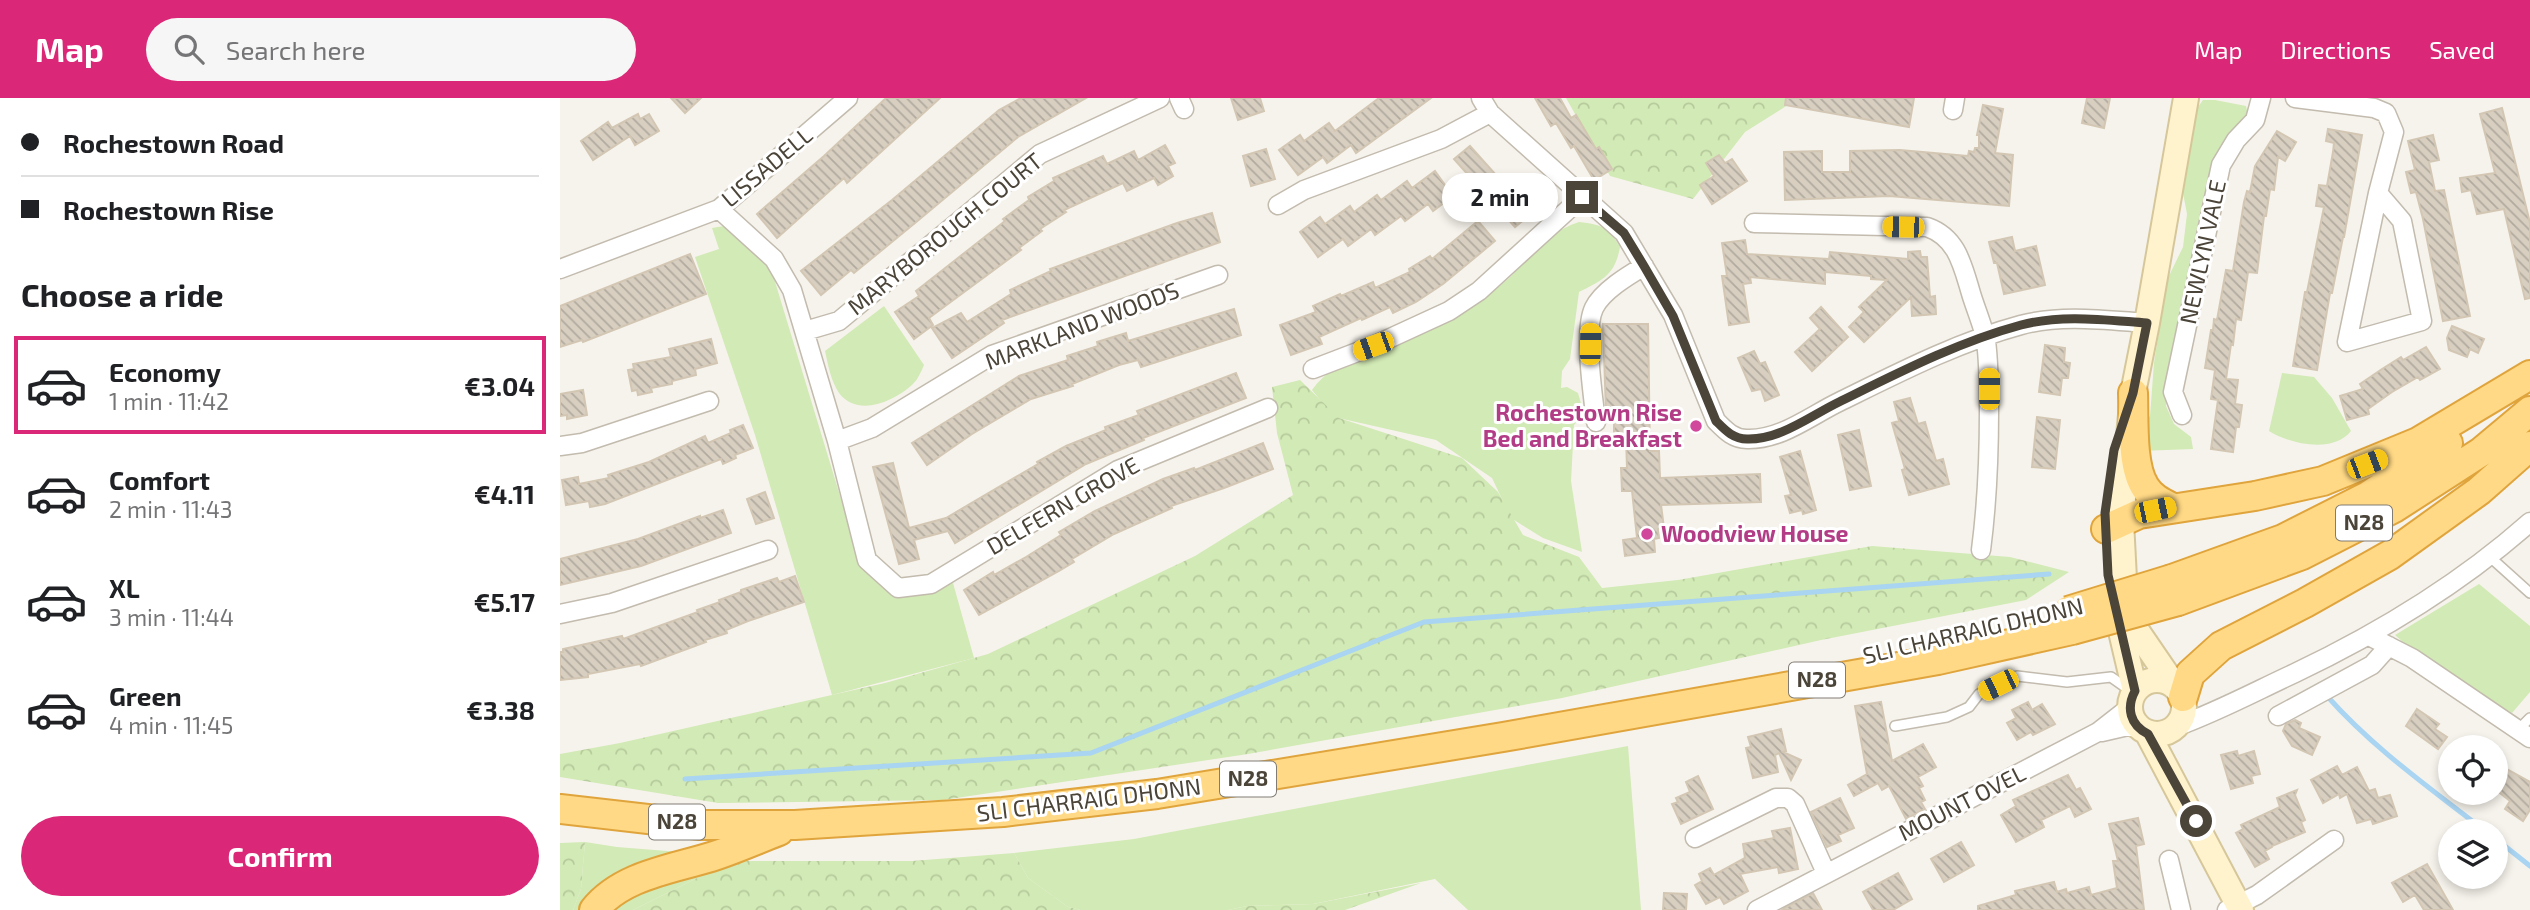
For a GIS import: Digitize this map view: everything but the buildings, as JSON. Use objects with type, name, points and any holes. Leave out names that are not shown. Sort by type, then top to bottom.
[{"type":"highway","points":[[2114,525],[2139,514],[2171,507],[2255,496],[2323,481],[2418,442],[2530,376]]},
{"type":"highway","name":"SLI CHARRAIG DHONN","points":[[2176,590],[2368,496],[2442,448],[2530,376]]},
{"type":"highway","points":[[2133,393],[2137,466],[2144,486],[2154,499],[2171,507]]},
{"type":"highway","name":"SLI CHARRAIG DHONN","points":[[560,809],[700,825],[795,825],[1003,812],[1157,794],[1503,737],[1938,660],[2302,555],[2394,508],[2481,453],[2530,411]]},
{"type":"highway","points":[[2179,708],[2190,674],[2221,646],[2390,555],[2479,491],[2530,446]]},
{"type":"highway","points":[[594,910],[617,888],[643,877],[717,855],[795,825]]},
{"type":"main road","points":[[2185,801],[2173,749],[2179,708],[2137,631],[2114,525],[2105,513],[2114,450],[2133,393],[2147,323],[2186,98]]},
{"type":"main road","points":[[2114,525],[2108,575],[2133,697],[2132,719],[2144,731],[2185,801],[2235,908]]},
{"type":"main road","points":[[2133,697],[2142,685],[2160,680],[2179,708]]},
{"type":"main road","points":[[2144,731],[2163,734],[2179,708]]},
{"type":"street","name":"LISSADELL","points":[[560,269],[719,209],[848,98]]},
{"type":"street","name":"MARYBOROUGH COURT","points":[[805,331],[839,321],[1040,154],[1160,98]]},
{"type":"street","name":"NEWLYN VALE","points":[[2182,415],[2172,392],[2221,165],[2236,140],[2255,120],[2261,98]]},
{"type":"street","points":[[2295,98],[2374,108],[2386,113],[2394,132],[2378,193],[2347,342],[2422,321],[2402,221],[2378,193]]},
{"type":"street","points":[[1278,205],[1304,191],[1441,139],[1485,106],[1624,233],[1673,316],[1716,421],[1729,434],[1744,439],[1765,437],[1793,426],[1933,358],[2022,325],[2072,318],[2147,323]]},
{"type":"street","points":[[1313,369],[1373,346],[1449,311],[1479,291],[1582,197]]},
{"type":"street","points":[[719,209],[774,259],[792,290],[837,441]]},
{"type":"street","points":[[1754,223],[1927,227],[1941,232],[1952,244],[1963,267],[1986,338],[1989,433],[1981,550]]},
{"type":"street","points":[[1596,422],[1591,377],[1591,317],[1595,305],[1624,278],[1644,266]]},
{"type":"street","name":"MARKLAND WOODS","points":[[837,441],[872,428],[992,355],[1218,275]]},
{"type":"street","points":[[560,446],[582,443],[709,401]]},
{"type":"street","name":"DELFERN GROVE","points":[[837,441],[867,560],[898,588],[931,584],[1118,470],[1268,408]]},
{"type":"street","points":[[2179,708],[2221,710],[2369,636],[2438,595],[2490,557],[2530,522]]},
{"type":"street","points":[[560,614],[612,603],[768,550]]},
{"type":"street","points":[[2369,636],[2412,658],[2526,729]]},
{"type":"street","points":[[2278,716],[2372,665],[2389,646]]},
{"type":"street","name":"MOUNT OVEL","points":[[1757,910],[2098,732],[2133,697]]},
{"type":"street","name":"MOUNT OVEL","points":[[2098,732],[2128,726],[2144,731]]},
{"type":"street","points":[[1695,838],[1776,798],[1788,798],[1795,804],[1826,873]]},
{"type":"street","points":[[2235,908],[2334,840]]},
{"type":"street","points":[[2169,860],[2181,910]]},
{"type":"lane","points":[[2490,557],[2530,593]]},
{"type":"lane","points":[[1895,726],[1947,717],[1969,706],[1979,694],[2017,676],[2067,682],[2111,677],[2133,697]]},
{"type":"green space","points":[[1566,98],[1799,98],[1745,132],[1693,199],[1610,176]]},
{"type":"green space","points":[[2203,100],[2246,106],[2249,119],[2210,188],[2166,406],[2174,424],[2191,437],[2193,449],[2140,451],[2139,432],[2150,416],[2154,363],[2167,280],[2183,247],[2187,214],[2183,193],[2198,107]]},
{"type":"green space","points":[[1579,222],[1604,228],[1620,247],[1615,264],[1607,276],[1579,292],[1570,359],[1562,371],[1561,388],[1567,387],[1578,393],[1584,414],[1574,425],[1571,481],[1582,552],[1543,538],[1511,518],[1492,478],[1436,440],[1334,417],[1312,390],[1323,377],[1337,367],[1424,333],[1463,312],[1501,285],[1556,233]]},
{"type":"green space","points":[[724,226],[751,248],[773,275],[861,565],[882,586],[902,594],[926,592],[953,583],[974,658],[832,695],[755,435],[695,257],[719,249],[712,228]]},
{"type":"green space","points":[[884,306],[924,365],[915,382],[897,396],[876,404],[856,405],[836,388],[825,351]]},
{"type":"green space","points":[[2282,373],[2314,377],[2332,398],[2351,431],[2334,443],[2323,445],[2299,443],[2269,431]]},
{"type":"green space","points":[[1300,380],[1339,418],[1462,458],[1498,492],[1523,535],[1579,557],[1602,588],[1678,580],[1872,546],[2010,557],[2069,572],[2026,600],[1821,640],[1562,698],[1248,754],[943,800],[718,803],[560,777],[560,754],[885,683],[988,654],[1195,556],[1293,495],[1277,433],[1272,387]]},
{"type":"green space","points":[[2479,584],[2530,626],[2530,692],[2512,713],[2414,652],[2395,635]]},
{"type":"green space","points":[[1628,746],[1641,910],[1468,910],[1435,879],[1313,904],[1247,906],[1228,910],[1081,910],[1068,907],[1028,878],[1014,853],[1134,839]]},
{"type":"green space","points":[[585,842],[680,852],[584,910],[573,910],[581,889]]},
{"type":"green space","points":[[585,842],[581,889],[573,910],[560,910],[560,843]]},
{"type":"green space","points":[[1014,853],[1028,878],[1068,907],[1081,910],[633,910],[707,873],[742,861],[912,861]]},
{"type":"green space","points":[[697,870],[705,874],[633,910],[605,910],[629,892]]},
{"type":"green space","points":[[1421,883],[1345,910],[1228,910],[1247,906],[1313,904]]},
{"type":"waterway","points":[[685,779],[1091,753],[1424,622],[2049,574]]},
{"type":"waterway","points":[[2327,696],[2363,733],[2470,819]]},
{"type":"waterway","points":[[2508,849],[2530,866]]},
{"type":"place","name":"Rochestown Rise Bed and Breakfast","points":[[1696,426]]},
{"type":"place","name":"Woodview House","points":[[1647,534]]},
{"type":"route","points":[[1582,197],[1624,233],[1673,316],[1716,421],[1729,434],[1744,439],[1765,437],[1793,426],[1933,358],[2022,325],[2072,318],[2147,323],[2133,393],[2114,450],[2105,513],[2108,575],[2135,691],[2130,706],[2132,719],[2148,734],[2196,821]]}]
